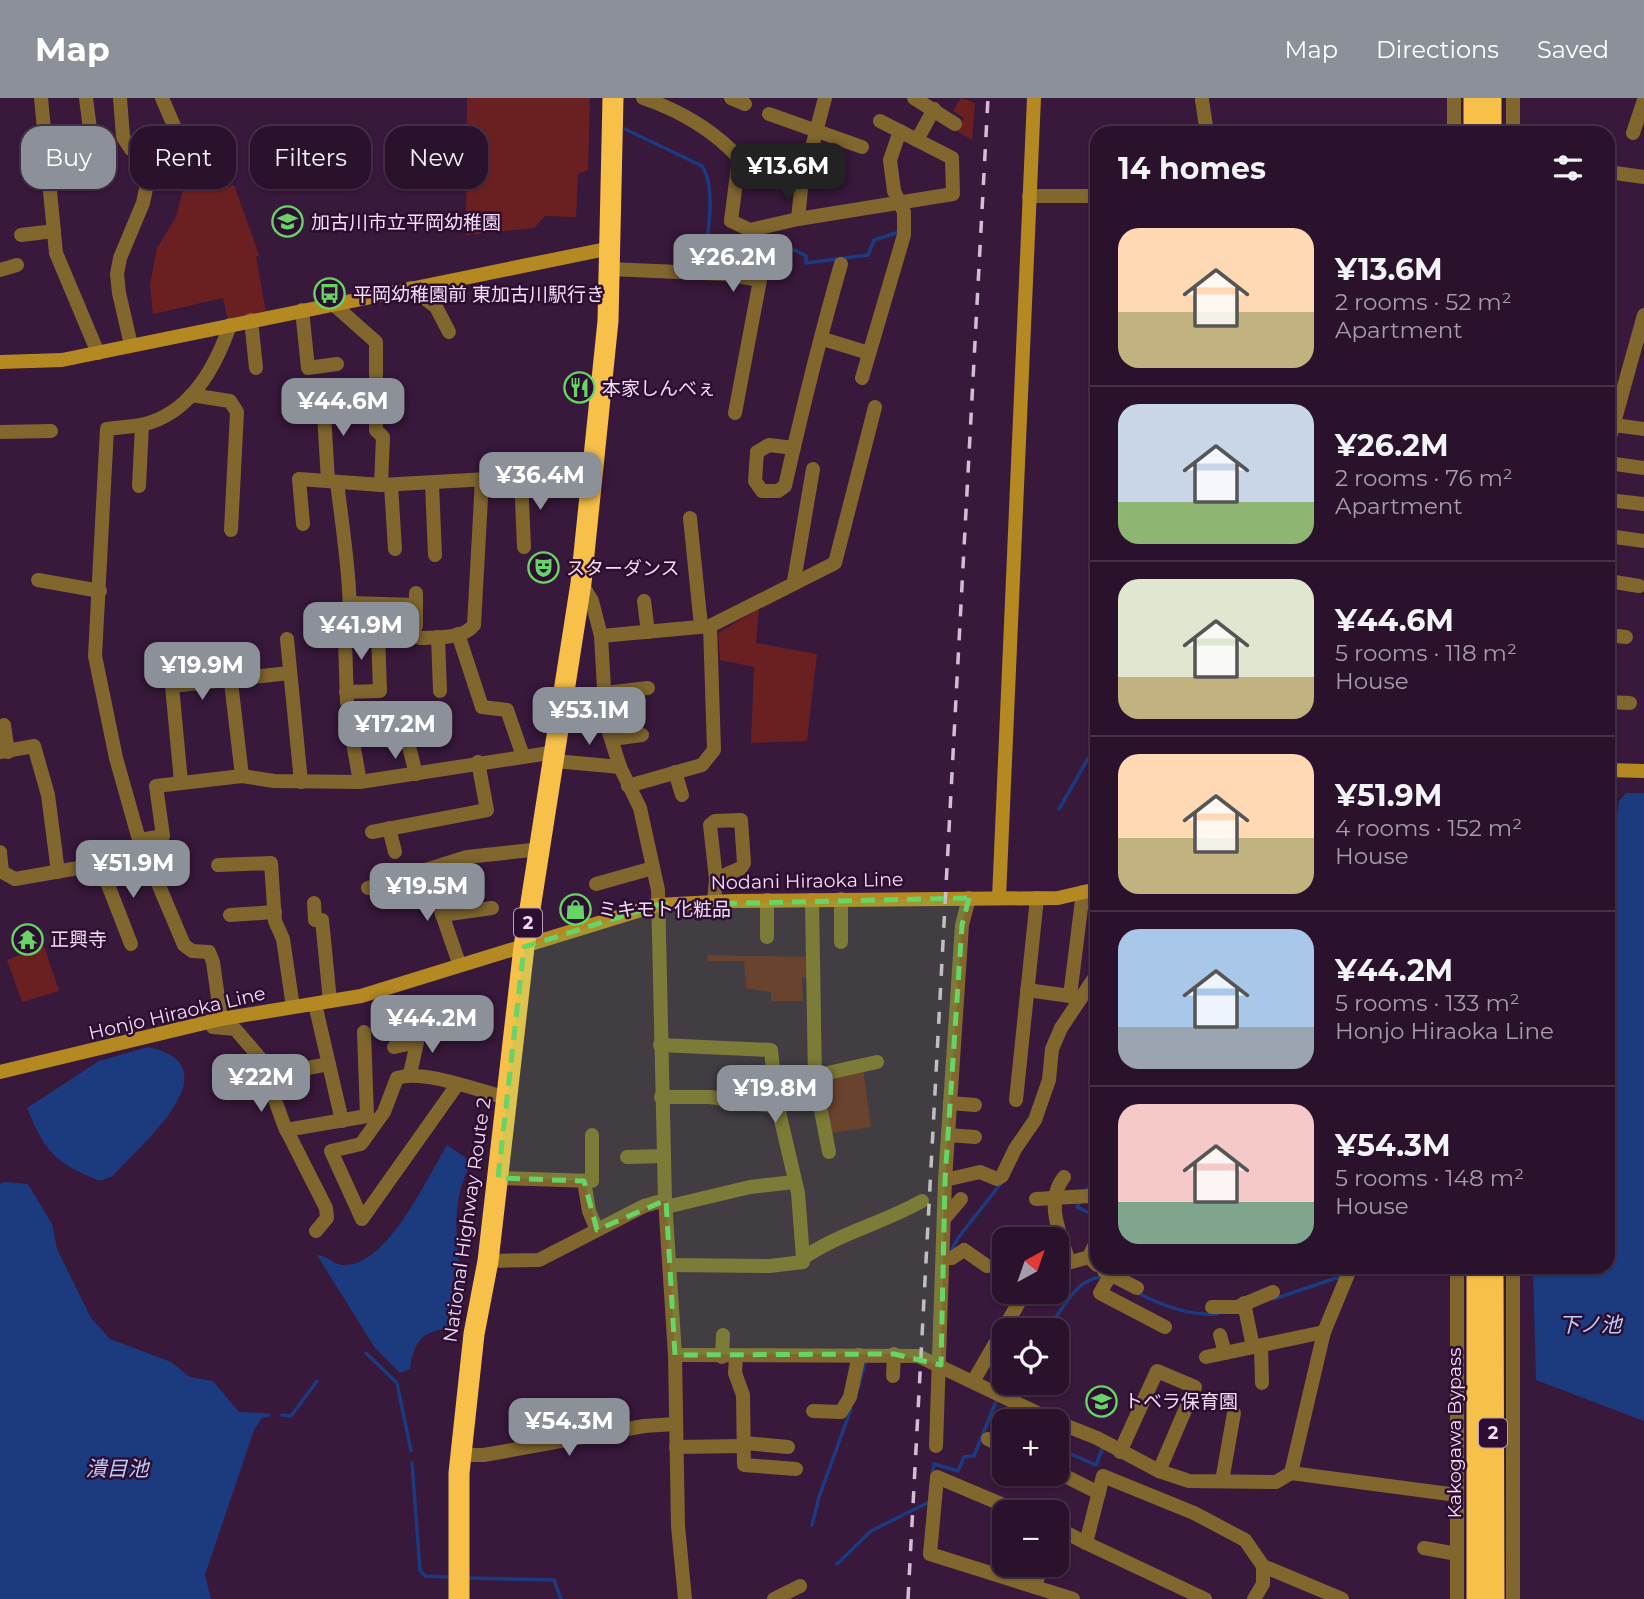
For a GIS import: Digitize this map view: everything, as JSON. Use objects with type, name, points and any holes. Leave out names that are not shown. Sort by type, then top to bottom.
[{"type":"highway","name":"National Highway Route 2","points":[[459,1599],[461,1455],[474,1334],[488,1261],[524,947],[556,756],[581,583],[593,472],[608,321],[613,98]]},
{"type":"highway","points":[[1474,98],[1474,126]]},
{"type":"highway","points":[[1491,98],[1491,126]]},
{"type":"highway","name":"Kakogawa Bypass","points":[[1477,1274],[1477,1599]]},
{"type":"highway","name":"Kakogawa Bypass","points":[[1493,1274],[1494,1599]]},
{"type":"street","points":[[41,98],[44,126]]},
{"type":"street","points":[[86,98],[89,126]]},
{"type":"street","points":[[120,98],[123,137],[130,148]]},
{"type":"street","points":[[162,98],[174,126]]},
{"type":"street","points":[[643,98],[667,106],[723,141],[738,158],[731,221],[750,230],[798,219],[953,194],[951,158],[880,121]]},
{"type":"street","points":[[731,98],[745,104]]},
{"type":"street","points":[[798,219],[801,189],[825,98]]},
{"type":"street","points":[[914,98],[955,124]]},
{"type":"street","points":[[999,898],[1034,98]]},
{"type":"street","points":[[1454,98],[1454,126]]},
{"type":"street","points":[[1513,98],[1513,126]]},
{"type":"street","points":[[1202,100],[1206,126]]},
{"type":"street","points":[[1633,133],[1641,120],[1644,100]]},
{"type":"street","points":[[916,140],[934,109]]},
{"type":"street","points":[[769,114],[816,133],[862,147]]},
{"type":"street","points":[[862,378],[904,235],[904,212],[894,191],[890,160],[900,131]]},
{"type":"street","points":[[1615,174],[1637,180]]},
{"type":"street","points":[[50,189],[56,253],[98,353]]},
{"type":"street","points":[[131,345],[117,274],[120,258],[144,203],[147,189]]},
{"type":"street","points":[[1029,196],[1090,196]]},
{"type":"street","points":[[20,236],[54,231]]},
{"type":"street","points":[[0,362],[62,360],[411,288],[610,259],[760,281],[733,390],[735,413]]},
{"type":"street","points":[[794,448],[841,264]]},
{"type":"street","points":[[0,270],[17,265]]},
{"type":"street","points":[[822,277],[836,281]]},
{"type":"street","points":[[411,288],[436,307],[449,332]]},
{"type":"street","points":[[332,303],[376,342],[376,430],[383,437],[386,485],[395,549]]},
{"type":"street","points":[[302,310],[308,368],[337,364]]},
{"type":"street","points":[[1615,422],[1641,344],[1644,314]]},
{"type":"street","points":[[251,320],[256,368]]},
{"type":"street","points":[[230,325],[217,359],[191,395],[163,416],[142,425],[107,429],[95,656],[116,758],[143,846],[184,945],[192,951],[209,951],[213,962],[213,1027],[235,1029],[260,1058],[286,1130],[328,1213],[325,1223],[316,1231]]},
{"type":"street","points":[[823,339],[869,353]]},
{"type":"street","points":[[191,395],[223,399],[235,406],[237,412],[230,476],[232,530]]},
{"type":"street","points":[[324,397],[350,603],[350,632],[345,639],[346,697],[380,691],[378,632]]},
{"type":"street","points":[[601,636],[706,626],[835,563],[875,407]]},
{"type":"street","points":[[139,486],[142,425]]},
{"type":"street","points":[[1615,425],[1644,429]]},
{"type":"street","points":[[0,432],[51,431]]},
{"type":"street","points":[[1615,464],[1633,466]]},
{"type":"street","points":[[794,581],[814,489],[813,469]]},
{"type":"street","points":[[303,524],[299,479],[386,485],[432,484],[593,472]]},
{"type":"street","points":[[521,477],[524,547]]},
{"type":"street","points":[[350,632],[412,631],[420,638],[438,638],[469,631],[474,625],[482,480]]},
{"type":"street","points":[[432,484],[435,555]]},
{"type":"street","points":[[1615,501],[1644,504]]},
{"type":"street","points":[[628,786],[702,765],[715,750],[706,626],[690,518]]},
{"type":"street","points":[[1615,537],[1644,541]]},
{"type":"street","points":[[38,580],[100,591]]},
{"type":"street","points":[[1615,582],[1639,586]]},
{"type":"street","points":[[581,583],[592,601],[601,636],[606,723],[620,767],[640,808],[658,890],[663,1156],[671,1265],[678,1526],[685,1599]]},
{"type":"street","points":[[350,603],[416,599],[416,626],[412,631]]},
{"type":"street","points":[[644,601],[648,632]]},
{"type":"street","points":[[458,634],[482,707],[508,710],[523,756]]},
{"type":"street","points":[[1615,636],[1626,637]]},
{"type":"street","points":[[438,638],[440,691]]},
{"type":"street","points":[[287,639],[301,782]]},
{"type":"street","points":[[181,782],[172,686],[231,682],[289,673]]},
{"type":"street","points":[[231,682],[242,776]]},
{"type":"street","points":[[605,693],[648,688]]},
{"type":"street","points":[[1615,702],[1630,703]]},
{"type":"street","points":[[4,725],[4,752],[34,746],[48,795],[58,872]]},
{"type":"street","points":[[350,726],[359,743],[360,782]]},
{"type":"street","points":[[612,739],[642,736]]},
{"type":"street","points":[[407,739],[416,774]]},
{"type":"street","points":[[0,852],[2,872],[7,877],[58,872],[130,859],[143,846],[163,836],[156,786],[181,782],[242,776],[301,782],[360,782],[523,756],[556,756],[620,767]]},
{"type":"street","points":[[372,832],[487,810],[478,762]]},
{"type":"street","points":[[1615,770],[1644,771]]},
{"type":"street","points":[[676,772],[682,794]]},
{"type":"street","points":[[714,902],[716,879],[710,825],[715,821],[741,820],[748,841],[744,863],[741,868],[716,879]]},
{"type":"street","points":[[389,828],[397,866]]},
{"type":"street","points":[[368,888],[397,866],[427,871],[467,858],[541,849]]},
{"type":"street","points":[[218,865],[271,863],[275,912],[283,939],[293,1007]]},
{"type":"street","points":[[104,864],[105,877],[131,944]]},
{"type":"street","points":[[596,884],[653,868]]},
{"type":"street","points":[[427,871],[459,963]]},
{"type":"street","points":[[1027,990],[1070,996],[1090,890]]},
{"type":"street","name":"Nodani Hiraoka Line","points":[[524,947],[657,905],[812,900],[1037,898],[1090,890]]},
{"type":"street","points":[[941,1437],[945,1180],[962,925],[969,898]]},
{"type":"street","points":[[1016,1100],[1013,1076],[1027,990],[1037,898]]},
{"type":"street","points":[[812,900],[815,1080],[829,1152]]},
{"type":"street","points":[[841,900],[841,942]]},
{"type":"street","points":[[767,901],[767,937]]},
{"type":"street","points":[[314,903],[315,920],[322,920],[323,1002],[329,1064],[342,1121]]},
{"type":"street","points":[[442,915],[492,908]]},
{"type":"street","points":[[230,915],[275,912]]},
{"type":"street","name":"Honjo Hiraoka Line","points":[[0,1072],[215,1020],[360,996],[459,963],[524,947]]},
{"type":"street","points":[[945,1180],[980,1172],[997,1179],[1002,1176],[1015,1142],[1035,1120],[1049,1080],[1052,1049],[1058,1033],[1090,985]]},
{"type":"street","points":[[286,1130],[367,1116],[364,1032]]},
{"type":"street","points":[[394,1046],[418,1036],[410,1074]]},
{"type":"street","points":[[660,1045],[771,1050],[779,1107],[798,1193],[803,1258],[803,1262],[770,1266],[671,1265]]},
{"type":"street","points":[[661,1097],[710,1097],[779,1107],[794,1101],[815,1080],[866,1062],[877,1062]]},
{"type":"street","points":[[291,1071],[329,1064]]},
{"type":"street","points":[[457,1085],[362,1219],[331,1151],[361,1144],[384,1112],[397,1077],[410,1074],[457,1085],[507,1098]]},
{"type":"street","points":[[950,1104],[975,1105]]},
{"type":"street","points":[[498,1178],[592,1181],[592,1135]]},
{"type":"street","points":[[948,1135],[975,1137]]},
{"type":"street","points":[[627,1157],[663,1156]]},
{"type":"street","points":[[1056,1227],[1056,1188],[1064,1177]]},
{"type":"street","points":[[584,1181],[589,1211],[597,1230]]},
{"type":"street","points":[[488,1261],[539,1260],[644,1206],[794,1182]]},
{"type":"street","points":[[1036,1199],[1090,1197]]},
{"type":"street","points":[[944,1219],[961,1199]]},
{"type":"street","points":[[803,1258],[821,1246],[877,1224],[922,1201]]},
{"type":"street","points":[[943,1258],[952,1258],[964,1250],[987,1266]]},
{"type":"street","points":[[1069,1265],[1090,1267]]},
{"type":"street","points":[[1106,1274],[1100,1293],[1147,1312],[1166,1327]]},
{"type":"street","points":[[1115,1274],[1137,1288]]},
{"type":"street","points":[[1291,1473],[1324,1332],[1348,1274]]},
{"type":"street","points":[[1457,1274],[1457,1599]]},
{"type":"street","points":[[1513,1274],[1513,1599]]},
{"type":"street","points":[[1212,1307],[1237,1307],[1273,1292]]},
{"type":"street","points":[[1244,1303],[1257,1346],[1262,1383]]},
{"type":"street","points":[[1206,1357],[1230,1356],[1257,1346],[1324,1332]]},
{"type":"street","points":[[723,1335],[743,1395],[744,1465],[796,1469]]},
{"type":"street","points":[[1220,1335],[1230,1356]]},
{"type":"street","points":[[893,1376],[894,1354]]},
{"type":"street","points":[[974,1380],[992,1354]]},
{"type":"street","points":[[674,1355],[918,1356],[974,1380],[1024,1409]]},
{"type":"street","points":[[813,1411],[841,1412],[850,1397],[859,1356]]},
{"type":"street","points":[[1120,1452],[1157,1371],[1195,1387],[1159,1471]]},
{"type":"street","points":[[1222,1481],[1234,1413]]},
{"type":"street","points":[[461,1455],[484,1455],[644,1426],[676,1424]]},
{"type":"street","points":[[1069,1427],[1097,1438],[1159,1471],[1189,1481],[1276,1482],[1291,1473],[1457,1495]]},
{"type":"street","points":[[988,1439],[992,1441]]},
{"type":"street","points":[[676,1447],[788,1447]]},
{"type":"street","points":[[1086,1543],[1103,1476],[1194,1513],[1245,1540],[1263,1566],[1342,1599]]},
{"type":"street","points":[[992,1500],[937,1477],[930,1554],[992,1573]]},
{"type":"street","points":[[1069,1478],[1099,1493]]},
{"type":"street","points":[[1069,1534],[1199,1598]]},
{"type":"street","points":[[1424,1548],[1457,1554]]},
{"type":"street","points":[[1254,1599],[1263,1584],[1263,1566]]},
{"type":"street","points":[[1003,1577],[1073,1599]]},
{"type":"street","points":[[1035,1587],[1038,1577]]},
{"type":"street","points":[[774,1599],[800,1586]]},
{"type":"highlighted area","points":[[969,898],[962,925],[945,1180],[941,1365],[894,1354],[675,1355],[666,1200],[597,1230],[584,1181],[498,1178],[524,947],[657,905]]},
{"type":"shaded area","points":[[467,98],[590,98],[588,170],[578,174],[576,217],[545,216],[534,228],[466,235],[466,189],[488,189],[488,126],[467,126]]},
{"type":"shaded area","points":[[961,98],[975,103],[972,140],[957,131],[964,118],[953,111]]},
{"type":"shaded area","points":[[183,189],[235,189],[259,255],[256,257],[266,312],[228,320],[223,298],[153,314],[150,285],[157,248],[176,217]]},
{"type":"shaded area","points":[[759,609],[756,643],[817,654],[807,741],[751,743],[754,667],[720,660],[718,633]]},
{"type":"shaded area","points":[[44,946],[59,991],[22,1002],[7,960]]},
{"type":"shaded area","points":[[707,955],[808,957],[809,978],[802,978],[803,1001],[771,1001],[771,992],[746,988],[744,961],[708,961]]},
{"type":"shaded area","points":[[863,1068],[871,1127],[831,1133],[821,1083],[824,1079]]},
{"type":"water","name":"下ノ池","points":[[1626,793],[1644,793],[1644,1421],[1536,1380],[1533,1274],[1615,1274],[1615,832],[1619,801]]},
{"type":"water","points":[[148,1047],[173,1057],[184,1071],[183,1088],[174,1107],[160,1126],[113,1176],[100,1181],[62,1162],[46,1146],[27,1108],[99,1061]]},
{"type":"water","points":[[447,1145],[472,1162],[460,1191],[456,1222],[458,1254],[465,1290],[463,1307],[458,1329],[438,1330],[424,1337],[415,1349],[410,1369],[400,1373],[375,1348],[317,1255],[342,1265],[358,1262],[374,1253],[404,1219]]},
{"type":"water","name":"潰目池","points":[[0,1184],[28,1184],[52,1224],[57,1249],[91,1318],[110,1339],[171,1362],[190,1377],[213,1381],[239,1412],[265,1413],[254,1430],[205,1575],[211,1599],[0,1599]]},
{"type":"waterway","points":[[625,129],[702,166],[710,193],[707,243],[759,256],[795,250],[806,256],[806,263],[868,255],[874,240],[899,232]]},
{"type":"waterway","points":[[1059,809],[1090,755]]},
{"type":"waterway","points":[[951,1251],[1002,1182]]},
{"type":"waterway","points":[[1085,1193],[1090,1185]]},
{"type":"waterway","points":[[1081,1200],[1077,1207],[1090,1214]]},
{"type":"waterway","points":[[1055,1318],[1077,1289],[1093,1279],[1103,1277]]},
{"type":"waterway","points":[[1274,1299],[1336,1278],[1342,1280]]},
{"type":"waterway","points":[[1138,1293],[1176,1309],[1217,1314]]},
{"type":"waterway","points":[[366,1353],[397,1383],[411,1451]]},
{"type":"waterway","points":[[858,1389],[866,1359]]},
{"type":"waterway","points":[[282,1415],[291,1416],[317,1381]]},
{"type":"waterway","points":[[932,1474],[934,1464],[958,1471],[964,1457],[974,1456],[997,1399]]},
{"type":"waterway","points":[[812,1525],[819,1497],[851,1409]]},
{"type":"waterway","points":[[263,1416],[269,1415]]},
{"type":"waterway","points":[[1069,1453],[1096,1465],[1103,1447]]},
{"type":"waterway","points":[[412,1463],[420,1570],[425,1576],[447,1577]]},
{"type":"waterway","points":[[837,1564],[871,1531],[929,1502]]},
{"type":"waterway","points":[[468,1578],[554,1580],[561,1599]]},
{"type":"railway","points":[[908,1599],[988,98]]},
{"type":"place","name":"加古川市立平岡幼稚園","points":[[288,222]]},
{"type":"place","name":"平岡幼稚園前 東加古川駅行き","points":[[330,294]]},
{"type":"place","name":"本家しんべぇ","points":[[579,388]]},
{"type":"place","name":"スターダンス","points":[[543,568]]},
{"type":"place","name":"ミキモト化粧品","points":[[575,909]]},
{"type":"place","name":"正興寺","points":[[27,939]]},
{"type":"place","name":"トベラ保育園","points":[[1101,1401]]}]
